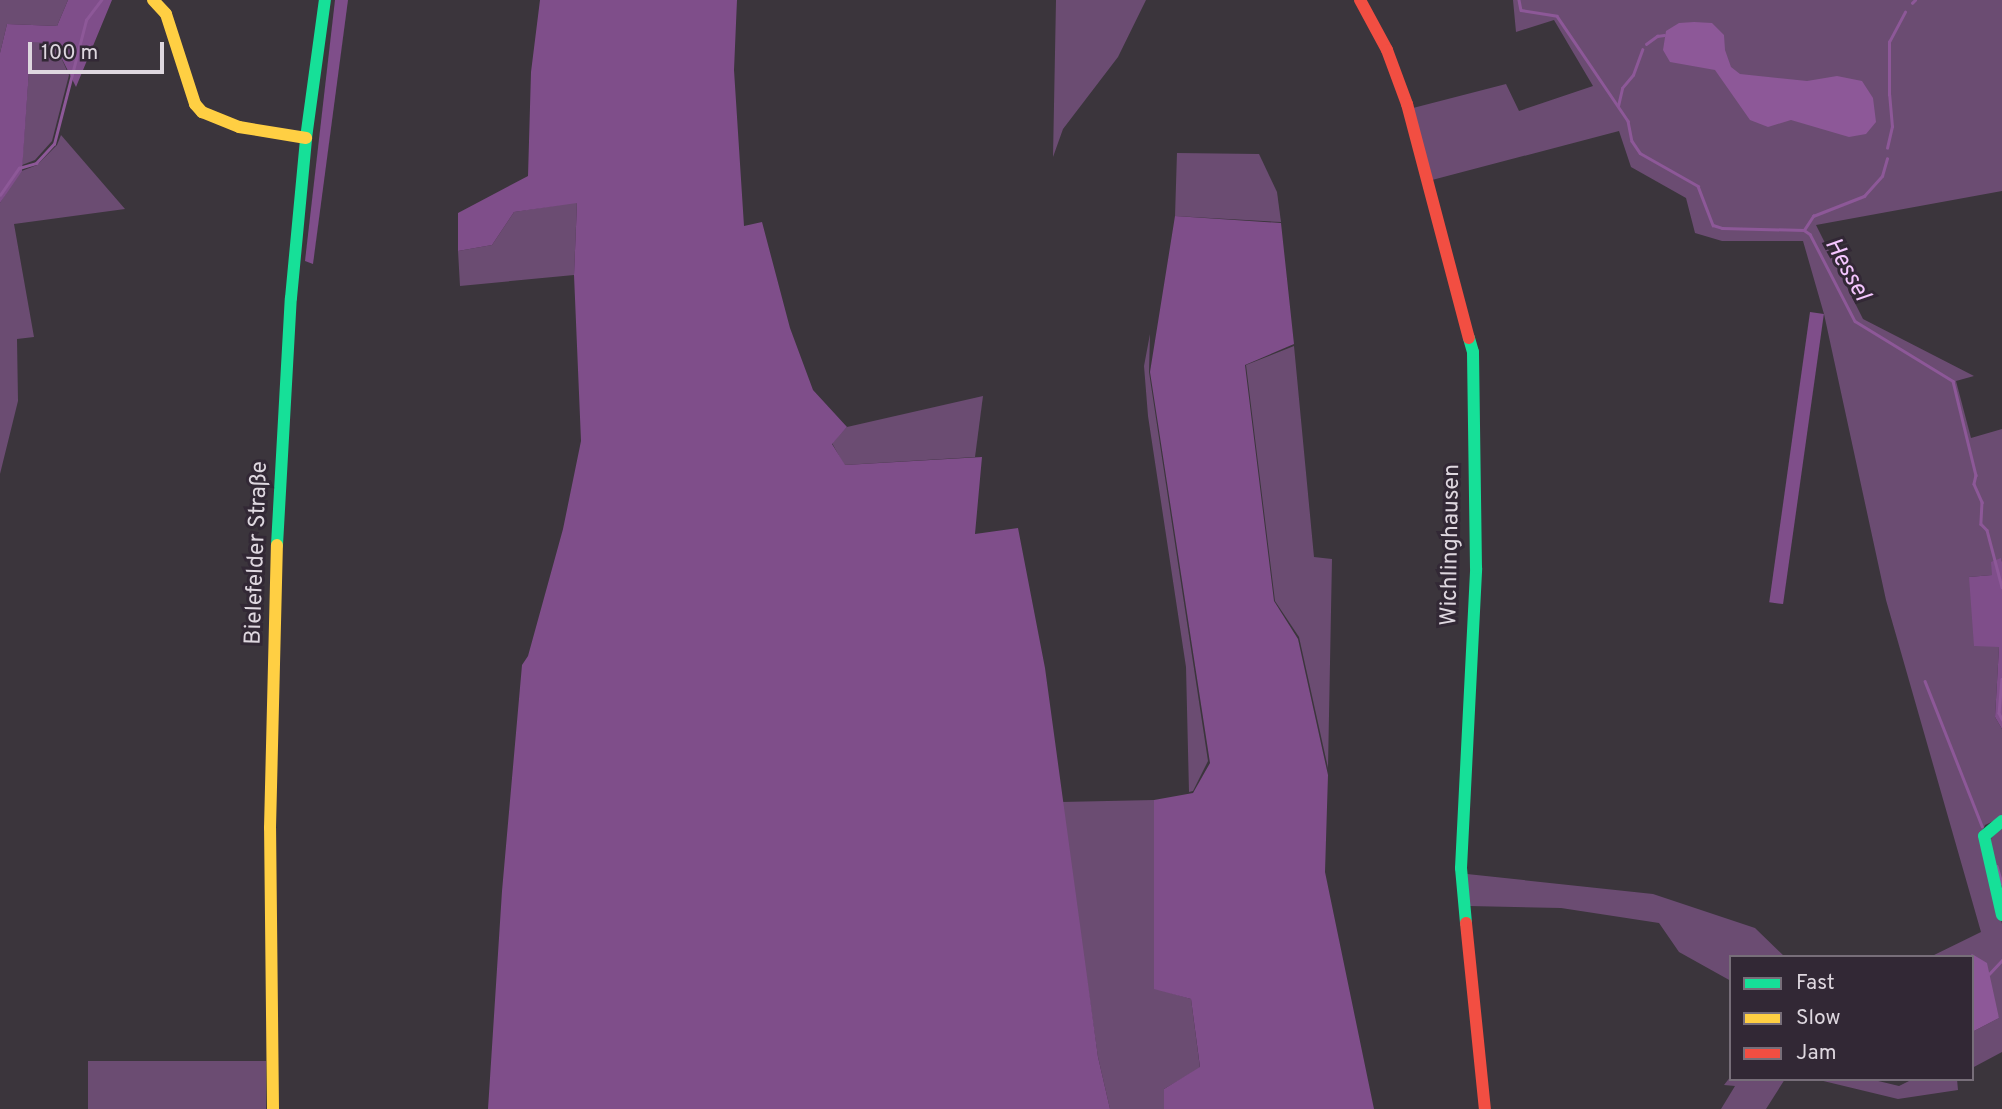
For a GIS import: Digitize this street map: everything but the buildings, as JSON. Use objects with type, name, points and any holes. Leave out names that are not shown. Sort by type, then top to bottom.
[{"type":"street","points":[[153,0],[166,14],[195,104],[202,112],[239,127],[306,138]]},
{"type":"street","name":"Bielefelder Straße","points":[[273,1109],[270,828],[275,572],[291,307],[306,138],[325,0]]},
{"type":"street","name":"Wichlinghausen","points":[[1360,0],[1387,50],[1408,104],[1473,352],[1476,568],[1461,868],[1485,1109]]},
{"type":"street","points":[[2002,821],[1984,836],[2002,915]]},
{"type":"shaded area","points":[[0,0],[68,0],[57,26],[7,24],[0,53]]},
{"type":"shaded area","points":[[68,0],[112,0],[76,87],[54,43],[31,42],[22,171],[0,203],[0,53],[7,24],[57,26]]},
{"type":"shaded area","points":[[335,0],[348,0],[313,264],[305,261]]},
{"type":"shaded area","points":[[540,0],[737,0],[734,70],[744,226],[762,222],[790,328],[813,390],[847,427],[832,444],[845,465],[982,457],[975,534],[1018,528],[1045,668],[1098,1057],[1110,1109],[488,1109],[502,891],[522,665],[528,656],[563,529],[581,441],[574,275],[577,203],[514,212],[492,245],[458,251],[458,213],[528,176],[531,72]]},
{"type":"shaded area","points":[[1056,0],[1146,0],[1118,57],[1063,129],[1053,157]]},
{"type":"shaded area","points":[[1513,0],[2002,0],[2002,191],[1816,225],[1863,319],[1974,376],[1956,381],[1971,438],[2002,429],[2002,562],[2001,559],[1992,575],[1969,577],[1999,647],[1995,717],[2002,729],[2002,817],[1985,825],[1981,835],[2002,924],[2002,1052],[1974,1067],[1974,1031],[1999,1018],[1974,955],[1934,955],[1981,932],[1886,600],[1824,314],[1803,241],[1722,241],[1695,233],[1686,198],[1631,167],[1619,131],[1432,180],[1413,108],[1506,84],[1519,111],[1593,86],[1554,20],[1516,32]]},
{"type":"shaded area","points":[[1679,23],[1712,23],[1724,35],[1725,50],[1731,67],[1740,74],[1807,81],[1837,76],[1862,81],[1873,98],[1876,122],[1866,134],[1849,137],[1791,120],[1768,127],[1750,120],[1715,70],[1670,62],[1663,50],[1666,31]]},
{"type":"shaded area","points":[[31,42],[54,42],[69,75],[52,141],[35,160],[22,165]]},
{"type":"shaded area","points":[[61,135],[125,209],[14,224],[34,337],[17,339],[18,401],[0,474],[0,203],[19,172],[37,165],[57,145]]},
{"type":"shaded area","points":[[1177,153],[1259,154],[1277,192],[1281,222],[1175,216]]},
{"type":"shaded area","points":[[577,202],[574,275],[460,286],[458,251],[492,245],[514,212]]},
{"type":"shaded area","points":[[1175,216],[1281,223],[1294,344],[1245,365],[1274,601],[1298,639],[1328,775],[1325,872],[1374,1109],[1164,1109],[1164,1089],[1200,1067],[1191,999],[1154,989],[1154,800],[1193,793],[1210,763],[1150,372]]},
{"type":"shaded area","points":[[1810,312],[1824,314],[1783,604],[1769,602]]},
{"type":"shaded area","points":[[1150,334],[1149,372],[1208,761],[1193,791],[1189,792],[1186,667],[1148,416],[1144,366]]},
{"type":"shaded area","points":[[1294,346],[1314,557],[1332,559],[1328,768],[1299,637],[1275,601],[1246,365]]},
{"type":"shaded area","points":[[983,396],[975,457],[844,465],[832,443],[847,427]]},
{"type":"shaded area","points":[[2001,558],[2002,729],[1995,717],[1999,647],[1974,646],[1969,577],[1992,575],[1991,562]]},
{"type":"shaded area","points":[[1154,800],[1154,988],[1191,999],[1200,1068],[1164,1089],[1164,1109],[1110,1109],[1098,1057],[1061,802]]},
{"type":"shaded area","points":[[2002,825],[2002,890],[1990,840]]},
{"type":"shaded area","points":[[1467,874],[1653,894],[1755,928],[1783,955],[1729,955],[1729,980],[1679,952],[1659,923],[1561,908],[1469,906]]},
{"type":"shaded area","points":[[1974,955],[1987,963],[1999,1018],[1974,1031]]},
{"type":"shaded area","points":[[88,1061],[266,1061],[266,1109],[88,1109]]},
{"type":"shaded area","points":[[1729,1079],[1729,1081],[1784,1081],[1766,1109],[1721,1109],[1735,1086],[1724,1085]]},
{"type":"shaded area","points":[[1823,1081],[1878,1081],[1899,1086],[1909,1081],[1957,1081],[1958,1090],[1898,1099]]},
{"type":"waterway","points":[[0,195],[19,168],[36,163],[54,144],[86,20],[101,0]]},
{"type":"waterway","name":"Hessel","points":[[1519,0],[1521,10],[1557,16],[1628,121],[1632,141],[1640,153],[1698,186],[1713,225],[1722,228],[1804,230],[1810,234],[1855,321],[1953,381],[1976,475],[1974,484],[1982,502],[1981,524],[1987,530],[2002,587]]},
{"type":"waterway","points":[[1912,3],[1915,0]]},
{"type":"waterway","points":[[1887,148],[1892,127],[1889,42],[1905,12]]},
{"type":"waterway","points":[[1646,44],[1657,36],[1664,35]]},
{"type":"waterway","points":[[1618,106],[1622,88],[1633,75],[1642,50]]},
{"type":"waterway","points":[[1804,230],[1813,216],[1864,196],[1882,176],[1887,159]]},
{"type":"waterway","name":"Hessel","points":[[2002,679],[1999,713],[2002,719]]},
{"type":"waterway","name":"Hessel","points":[[1925,681],[1982,826]]},
{"type":"waterway","name":"Hessel","points":[[1997,866],[2002,883]]},
{"type":"waterway","name":"Hessel","points":[[1989,974],[2002,960]]},
{"type":"traffic: fast","points":[[277,545],[291,298],[306,138],[325,0]]},
{"type":"traffic: fast","points":[[1466,923],[1461,868],[1476,568],[1473,352],[1469,338]]},
{"type":"traffic: fast","points":[[2002,821],[1984,836],[2002,915]]},
{"type":"traffic: slow","points":[[153,0],[166,14],[195,104],[202,112],[239,127],[306,138]]},
{"type":"traffic: slow","points":[[273,1109],[270,828],[277,545]]},
{"type":"traffic: jam","points":[[1360,0],[1387,50],[1407,104],[1469,338]]},
{"type":"traffic: jam","points":[[1466,923],[1485,1109]]}]
